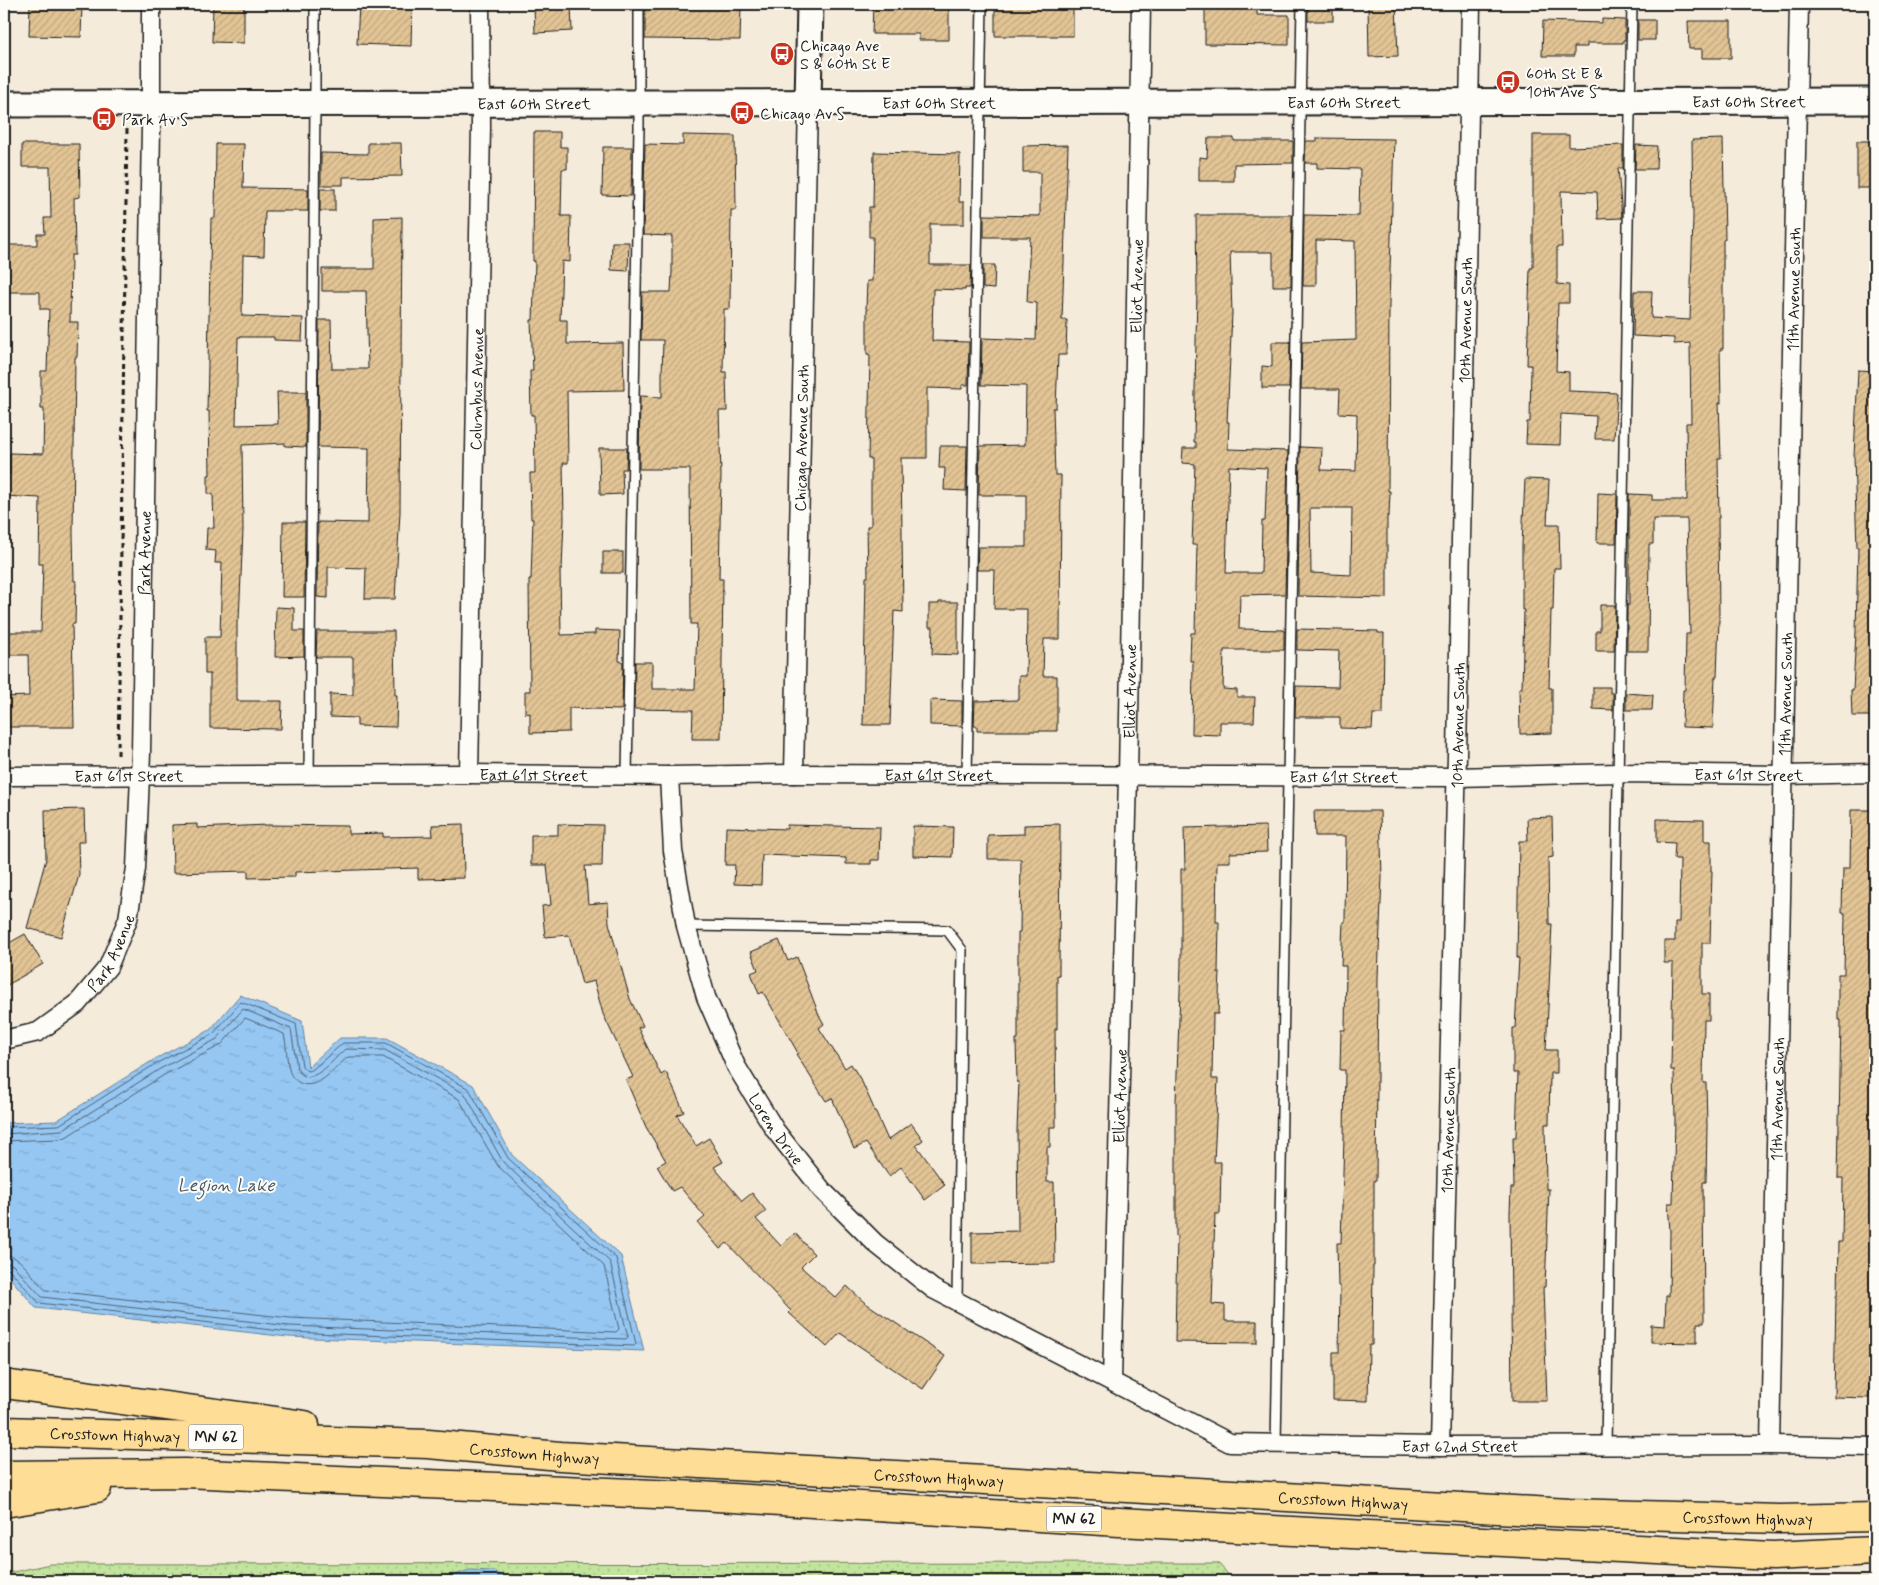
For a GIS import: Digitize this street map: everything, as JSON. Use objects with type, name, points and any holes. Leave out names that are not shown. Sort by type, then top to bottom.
[{"type":"highway","points":[[4,1384],[253,1417],[428,1444]]},
{"type":"highway","name":"Crosstown Highway","points":[[4,1431],[428,1444],[560,1456],[1569,1513],[1780,1519],[1875,1517]]},
{"type":"highway","points":[[4,1503],[185,1473]]},
{"type":"highway","name":"Crosstown Highway","points":[[4,1475],[185,1473],[700,1496],[1119,1522],[1773,1556],[1875,1550]]},
{"type":"street","name":"Park Avenue","points":[[4,1040],[38,1032],[77,1004],[108,967],[128,918],[136,868],[140,775],[151,4]]},
{"type":"street","name":"Columbus Avenue","points":[[469,774],[481,103],[480,4]]},
{"type":"street","points":[[808,102],[810,4]]},
{"type":"street","name":"Elliot Avenue","points":[[1112,1380],[1128,776],[1141,4]]},
{"type":"street","name":"10th Avenue South","points":[[1440,1446],[1456,777],[1471,4]]},
{"type":"street","name":"11th Avenue South","points":[[1770,1445],[1799,4]]},
{"type":"street","name":"East 60th Street","points":[[4,104],[1875,101]]},
{"type":"street","name":"Chicago Avenue South","points":[[794,774],[808,102]]},
{"type":"street","name":"East 61st Street","points":[[4,776],[469,774],[669,776],[794,774],[1456,777],[1618,773],[1784,775],[1875,773]]},
{"type":"street","name":"Loren Drive","points":[[669,776],[673,852],[686,926],[706,997],[736,1066],[775,1130],[822,1190],[874,1243],[933,1289],[1066,1357]]},
{"type":"street","name":"East 62nd Street","points":[[1066,1357],[1230,1442],[1440,1446],[1770,1445],[1875,1447]]},
{"type":"lane","points":[[309,776],[315,4]]},
{"type":"lane","points":[[626,775],[639,103],[639,4]]},
{"type":"lane","points":[[967,776],[982,4]]},
{"type":"lane","points":[[1276,1444],[1302,4]]},
{"type":"lane","points":[[1606,1446],[1632,4]]},
{"type":"lane","points":[[686,926],[947,930],[962,950],[957,1300]]},
{"type":"path","points":[[118,756],[127,129]]},
{"type":"green space","points":[[1218,1563],[1234,1581],[4,1581],[4,1574],[50,1564]]},
{"type":"water","name":"Legion Lake","points":[[240,995],[302,1021],[308,1067],[340,1038],[387,1038],[473,1085],[512,1155],[621,1256],[644,1351],[288,1337],[36,1308],[4,1271],[4,1123],[56,1121],[155,1059],[210,1030]]},
{"type":"water","points":[[469,1570],[494,1571],[510,1581],[450,1581],[450,1577]]},
{"type":"building","points":[[30,4],[82,4],[81,37],[29,36]]},
{"type":"building","points":[[213,4],[244,4],[244,43],[212,42]]},
{"type":"building","points":[[359,4],[412,4],[411,46],[357,44]]},
{"type":"building","points":[[534,4],[571,4],[572,31],[535,33]]},
{"type":"building","points":[[873,4],[949,4],[949,40],[919,40],[919,34],[872,34]]},
{"type":"building","points":[[995,4],[1073,4],[1073,36],[995,36]]},
{"type":"building","points":[[1205,4],[1257,4],[1257,15],[1289,15],[1289,45],[1205,44]]},
{"type":"building","points":[[1308,4],[1333,4],[1333,21],[1308,21]]},
{"type":"building","points":[[1368,4],[1396,4],[1398,56],[1369,57]]},
{"type":"building","points":[[645,5],[741,7],[740,40],[645,39]]},
{"type":"building","points":[[1602,19],[1625,20],[1625,40],[1623,40],[1623,43],[1587,43],[1587,47],[1574,47],[1574,56],[1542,56],[1543,21],[1602,23]]},
{"type":"building","points":[[1638,20],[1655,20],[1655,40],[1638,40]]},
{"type":"building","points":[[1688,21],[1731,21],[1731,58],[1702,58],[1702,49],[1689,49]]},
{"type":"building","points":[[534,132],[560,132],[560,147],[567,147],[567,169],[562,169],[561,216],[571,216],[570,262],[562,261],[560,320],[567,320],[567,344],[623,343],[624,390],[567,391],[568,463],[563,463],[564,519],[562,569],[560,569],[561,635],[595,634],[595,630],[620,631],[619,661],[623,662],[622,709],[569,708],[569,732],[530,733],[530,713],[525,714],[525,691],[530,691],[529,579],[531,579],[533,519],[531,519],[530,473],[535,473],[534,415],[531,415],[530,371],[533,371],[531,320],[533,320],[535,261],[533,261]]},
{"type":"building","points":[[683,135],[735,136],[736,210],[731,210],[730,309],[724,309],[723,372],[726,372],[727,411],[719,411],[721,475],[719,579],[723,579],[721,739],[692,739],[693,710],[634,709],[635,662],[652,662],[652,689],[695,689],[697,624],[691,624],[690,469],[639,469],[640,396],[662,397],[663,340],[641,340],[642,292],[671,292],[672,271],[672,236],[643,235],[645,144],[683,145]]},
{"type":"building","points":[[1533,135],[1569,135],[1569,147],[1623,145],[1623,168],[1618,168],[1622,218],[1598,219],[1597,192],[1561,191],[1562,247],[1557,247],[1557,284],[1569,285],[1569,303],[1558,303],[1556,371],[1569,372],[1569,391],[1617,393],[1614,439],[1595,439],[1596,416],[1561,414],[1560,445],[1526,444],[1527,422],[1530,422],[1531,365],[1527,365],[1530,268],[1533,268]]},
{"type":"building","points":[[1208,138],[1234,138],[1234,141],[1293,141],[1293,163],[1234,164],[1234,181],[1199,181],[1199,157],[1207,158]]},
{"type":"building","points":[[1317,138],[1394,139],[1389,304],[1388,491],[1390,491],[1389,516],[1387,516],[1387,598],[1298,596],[1300,447],[1322,448],[1321,470],[1356,471],[1357,414],[1339,413],[1340,389],[1301,389],[1302,342],[1356,340],[1355,241],[1316,240],[1316,286],[1303,286],[1304,215],[1359,216],[1360,169],[1317,168],[1317,163],[1305,163],[1306,141],[1317,141]],"holes":[[[1310,508],[1352,508],[1351,575],[1311,573]]]},
{"type":"building","points":[[1723,139],[1725,239],[1723,240],[1723,349],[1720,349],[1721,403],[1719,403],[1721,458],[1718,458],[1719,619],[1717,677],[1715,677],[1713,728],[1682,727],[1686,634],[1690,634],[1687,519],[1653,519],[1653,544],[1649,544],[1648,651],[1627,651],[1629,494],[1652,495],[1652,500],[1687,500],[1686,423],[1691,423],[1690,343],[1674,344],[1674,338],[1633,336],[1634,291],[1652,291],[1651,318],[1690,320],[1693,217],[1692,140]]},
{"type":"building","points":[[1857,141],[1875,141],[1875,188],[1857,188]]},
{"type":"building","points":[[368,143],[401,143],[402,176],[343,177],[343,185],[321,185],[321,153],[368,154]]},
{"type":"building","points":[[22,144],[79,144],[80,197],[74,198],[75,255],[71,255],[70,322],[78,322],[77,357],[75,357],[73,533],[74,581],[76,581],[75,624],[72,624],[74,727],[4,727],[4,697],[29,696],[28,655],[4,655],[4,632],[41,632],[43,564],[39,564],[40,498],[4,496],[4,474],[10,474],[10,453],[43,454],[44,409],[41,409],[41,371],[47,371],[49,309],[40,309],[40,292],[4,292],[4,245],[37,245],[37,234],[45,234],[44,218],[51,218],[50,167],[22,167]]},
{"type":"building","points":[[216,144],[244,144],[243,188],[308,189],[308,211],[265,211],[264,256],[243,255],[242,316],[303,318],[302,341],[274,340],[274,337],[238,337],[236,425],[278,424],[277,392],[306,392],[306,447],[285,446],[285,443],[242,445],[243,530],[239,620],[237,620],[237,701],[282,701],[281,729],[210,728],[210,674],[205,674],[205,637],[220,637],[222,563],[215,563],[216,551],[206,550],[207,528],[214,528],[213,494],[208,494],[208,475],[210,475],[209,411],[207,411],[211,218],[215,218]]},
{"type":"building","points":[[1068,145],[1062,320],[1067,320],[1066,355],[1058,355],[1056,408],[1053,408],[1055,475],[1061,475],[1060,639],[1044,639],[1043,676],[1057,676],[1057,731],[977,731],[977,726],[974,726],[975,701],[1019,700],[1019,676],[1026,676],[1027,609],[994,609],[995,570],[977,570],[978,547],[1026,547],[1026,495],[979,495],[980,446],[1025,445],[1026,386],[981,385],[982,338],[1036,340],[1037,303],[1027,302],[1030,237],[984,237],[984,215],[1040,216],[1040,172],[1023,172],[1023,146]]},
{"type":"building","points":[[1636,145],[1657,146],[1656,169],[1635,169]]},
{"type":"building","points":[[603,147],[632,147],[631,196],[602,195]]},
{"type":"building","points":[[874,152],[960,154],[959,202],[964,202],[964,224],[930,224],[930,265],[971,265],[970,288],[965,288],[965,290],[933,289],[932,341],[969,342],[968,385],[962,385],[962,389],[927,388],[927,458],[901,458],[903,612],[894,611],[890,725],[863,725],[866,577],[868,577],[867,526],[871,526],[871,459],[868,459],[870,355],[867,354],[866,309],[867,281],[872,281],[873,237],[869,237],[869,207],[873,207]]},
{"type":"building","points":[[320,189],[335,189],[335,211],[320,211]]},
{"type":"building","points":[[1196,215],[1292,215],[1291,286],[1273,286],[1273,252],[1230,252],[1232,313],[1227,422],[1229,422],[1228,449],[1288,451],[1285,594],[1240,595],[1239,629],[1284,630],[1284,650],[1224,650],[1223,689],[1237,690],[1237,697],[1255,697],[1254,722],[1220,722],[1220,735],[1192,734],[1193,661],[1190,661],[1191,633],[1195,633],[1197,545],[1192,545],[1195,464],[1182,463],[1183,448],[1196,448],[1196,442],[1194,442],[1197,291]],"holes":[[[1229,466],[1267,468],[1265,521],[1262,521],[1261,573],[1226,573]]]},
{"type":"building","points":[[402,217],[400,512],[395,599],[365,599],[366,568],[328,567],[328,598],[317,597],[318,522],[368,523],[369,448],[318,447],[319,320],[331,320],[332,369],[368,369],[366,291],[322,291],[322,269],[374,269],[374,218]]},
{"type":"building","points":[[612,242],[629,242],[628,271],[611,270]]},
{"type":"building","points":[[983,265],[995,265],[994,289],[983,288]]},
{"type":"building","points":[[1272,342],[1290,342],[1289,388],[1262,388],[1262,366],[1272,367]]},
{"type":"building","points":[[1858,370],[1875,371],[1875,716],[1852,716],[1851,690],[1853,690],[1856,632],[1858,548],[1854,457]]},
{"type":"building","points":[[940,446],[967,446],[966,491],[944,490],[945,468],[939,468]]},
{"type":"building","points":[[599,448],[627,448],[626,469],[622,469],[623,494],[600,495]]},
{"type":"building","points":[[1525,479],[1549,480],[1547,524],[1559,524],[1560,568],[1554,568],[1553,610],[1551,610],[1549,688],[1552,688],[1552,733],[1520,734],[1519,688],[1522,688],[1524,610],[1522,610],[1522,545]]},
{"type":"building","points":[[1598,493],[1617,494],[1616,543],[1597,543]]},
{"type":"building","points":[[283,522],[305,522],[304,597],[282,597]]},
{"type":"building","points":[[603,552],[623,552],[623,573],[603,573]]},
{"type":"building","points":[[939,602],[958,602],[958,655],[932,654],[933,627],[929,627],[929,604],[939,604]]},
{"type":"building","points":[[1600,605],[1615,605],[1614,651],[1596,651],[1596,631],[1600,631]]},
{"type":"building","points":[[276,607],[294,608],[294,631],[304,631],[304,656],[275,657]]},
{"type":"building","points":[[1297,629],[1378,631],[1378,633],[1384,633],[1383,714],[1373,714],[1372,729],[1340,728],[1340,717],[1295,717],[1296,686],[1338,687],[1339,651],[1297,650]]},
{"type":"building","points":[[317,631],[394,631],[395,695],[397,695],[396,727],[357,726],[357,718],[330,717],[330,694],[353,695],[353,657],[316,657]]},
{"type":"building","points":[[1593,687],[1610,687],[1610,693],[1613,693],[1613,710],[1593,709]]},
{"type":"building","points":[[1626,693],[1653,695],[1652,710],[1626,710]]},
{"type":"building","points":[[930,700],[962,701],[962,726],[930,725]]},
{"type":"building","points":[[84,809],[85,842],[78,842],[79,875],[61,937],[27,928],[46,859],[45,810]]},
{"type":"building","points":[[1851,810],[1875,810],[1875,1020],[1872,1190],[1875,1190],[1874,1233],[1872,1233],[1871,1297],[1873,1297],[1869,1398],[1834,1397],[1838,1242],[1842,1242],[1843,1178],[1838,1178],[1841,1020],[1838,1020],[1838,974],[1844,974],[1845,913],[1842,913],[1843,868],[1850,868]]},
{"type":"building","points":[[1314,811],[1380,811],[1382,877],[1378,977],[1376,1180],[1374,1180],[1372,1345],[1369,1345],[1368,1401],[1333,1400],[1333,1352],[1339,1352],[1340,1286],[1338,1286],[1337,1243],[1341,1243],[1344,1137],[1345,1070],[1340,1070],[1341,1030],[1345,1030],[1346,966],[1341,966],[1343,922],[1345,922],[1346,836],[1315,836]]},
{"type":"building","points":[[1552,817],[1553,857],[1548,858],[1549,924],[1552,924],[1546,1050],[1557,1050],[1557,1073],[1550,1073],[1549,1124],[1545,1124],[1546,1189],[1549,1189],[1545,1287],[1543,1287],[1547,1401],[1512,1401],[1510,1213],[1511,1188],[1514,1188],[1513,1137],[1516,1137],[1518,1073],[1513,1073],[1513,1028],[1515,1028],[1519,958],[1517,958],[1519,841],[1528,841],[1527,818]]},
{"type":"building","points":[[1657,819],[1704,820],[1704,841],[1711,841],[1710,943],[1702,943],[1702,994],[1709,994],[1709,1020],[1704,1020],[1703,1083],[1706,1083],[1707,1125],[1706,1182],[1703,1182],[1704,1323],[1697,1323],[1697,1343],[1651,1342],[1651,1325],[1665,1326],[1666,1296],[1669,1296],[1670,1232],[1668,1203],[1673,1203],[1675,1119],[1674,1070],[1671,1070],[1673,963],[1664,963],[1664,941],[1675,941],[1675,922],[1679,922],[1680,859],[1674,859],[1675,843],[1657,842]]},
{"type":"building","points":[[197,824],[197,828],[268,825],[348,826],[348,834],[383,833],[383,837],[433,836],[432,825],[463,824],[464,878],[418,879],[418,868],[295,872],[295,877],[248,878],[248,871],[173,873],[172,825]]},
{"type":"building","points":[[558,824],[603,825],[602,866],[585,866],[588,904],[608,902],[609,923],[630,999],[643,1026],[638,1028],[661,1075],[666,1072],[684,1112],[677,1115],[696,1146],[709,1138],[723,1162],[714,1167],[742,1201],[752,1193],[766,1211],[756,1219],[781,1246],[795,1233],[814,1254],[801,1267],[836,1298],[847,1286],[864,1302],[945,1356],[923,1389],[840,1333],[827,1347],[789,1313],[791,1311],[727,1243],[720,1249],[698,1223],[705,1217],[680,1187],[672,1191],[657,1166],[666,1161],[646,1127],[626,1080],[633,1077],[603,1014],[594,981],[582,984],[569,935],[545,937],[542,906],[551,905],[547,865],[531,865],[531,835],[558,835]]},
{"type":"building","points":[[1060,824],[1059,975],[1057,975],[1057,1029],[1055,1029],[1056,1127],[1050,1127],[1050,1147],[1047,1147],[1047,1182],[1054,1182],[1055,1263],[972,1264],[972,1232],[1018,1231],[1017,1130],[1019,1082],[1017,1082],[1016,1039],[1018,1039],[1018,932],[1020,932],[1021,859],[988,859],[988,835],[1024,834],[1024,825]]},
{"type":"building","points":[[787,825],[880,827],[879,860],[871,860],[871,864],[846,864],[846,858],[762,855],[761,885],[734,884],[735,865],[725,865],[726,827],[787,829]]},
{"type":"building","points":[[913,826],[953,827],[952,857],[913,856]]},
{"type":"building","points":[[1266,826],[1267,852],[1230,853],[1230,862],[1217,862],[1216,922],[1219,922],[1218,973],[1220,973],[1218,1014],[1213,1014],[1212,1079],[1218,1079],[1214,1162],[1221,1162],[1220,1214],[1215,1214],[1212,1304],[1225,1305],[1225,1321],[1257,1321],[1257,1343],[1175,1342],[1177,1236],[1176,1102],[1181,964],[1181,869],[1185,869],[1184,828]]},
{"type":"building","points":[[25,934],[43,964],[4,987],[4,946]]},
{"type":"building","points":[[779,940],[788,961],[797,957],[824,1024],[819,1028],[845,1068],[851,1064],[862,1082],[888,1140],[911,1123],[923,1140],[916,1145],[945,1185],[925,1200],[901,1167],[889,1176],[866,1143],[854,1149],[832,1098],[826,1101],[796,1054],[798,1053],[763,992],[759,994],[751,973],[758,970],[751,952]]},
{"type":"place","name":"Chicago Ave S & 60th St E","points":[[782,54]]},
{"type":"place","name":"60th St E & 10th Ave S","points":[[1508,82]]},
{"type":"place","name":"Chicago Av S","points":[[742,113]]},
{"type":"place","name":"Park Av S","points":[[104,119]]}]
